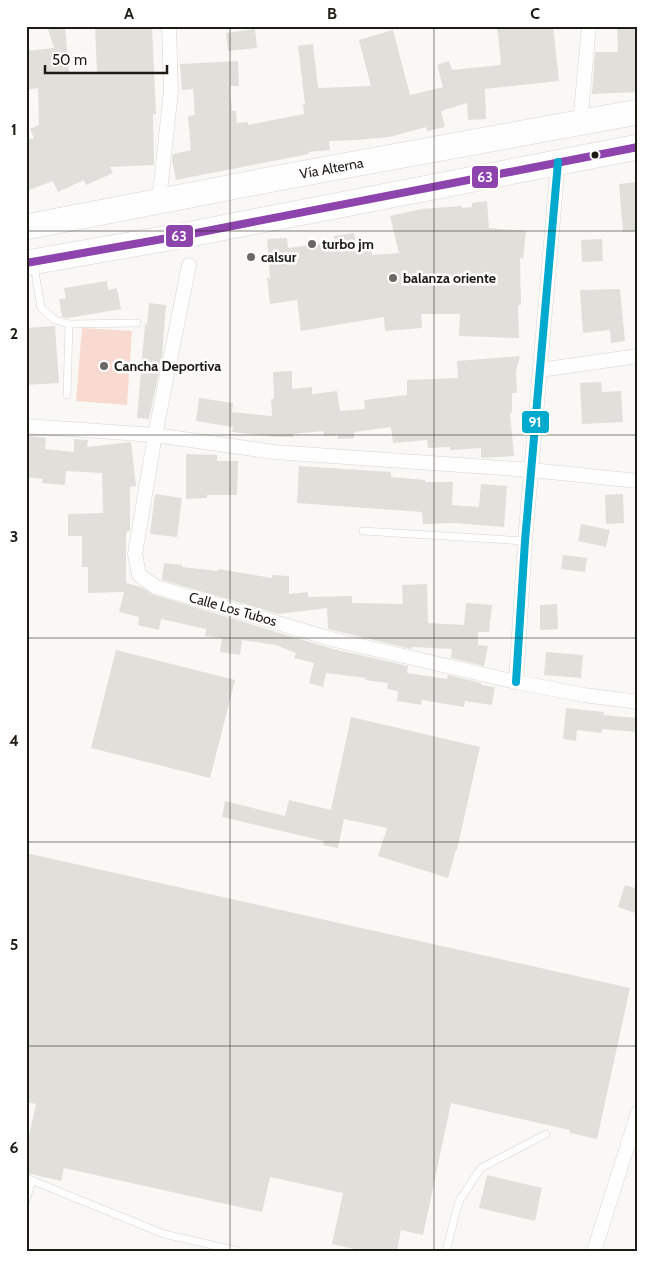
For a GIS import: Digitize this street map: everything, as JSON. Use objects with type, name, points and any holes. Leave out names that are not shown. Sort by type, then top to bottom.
[{"type":"highway","name":"Vía Alterna","points":[[26,227],[294,175],[638,112]]},
{"type":"highway","points":[[30,263],[638,147]]},
{"type":"street","points":[[159,201],[171,91],[169,26]]},
{"type":"street","points":[[580,123],[589,26]]},
{"type":"street","points":[[516,682],[525,541],[558,162]]},
{"type":"street","name":"Calle Los Tubos","points":[[189,265],[155,435],[135,554],[139,576],[156,587],[336,640],[584,696],[638,702]]},
{"type":"street","points":[[540,370],[638,356]]},
{"type":"street","points":[[26,426],[155,435],[274,452],[532,470],[638,481]]},
{"type":"street","points":[[594,1251],[638,1114]]},
{"type":"lane","points":[[30,263],[41,308],[55,320],[69,324],[137,323]]},
{"type":"lane","points":[[67,395],[69,324]]},
{"type":"lane","points":[[363,531],[525,541]]},
{"type":"lane","points":[[446,1251],[459,1201],[482,1168],[546,1134]]},
{"type":"lane","points":[[26,1200],[29,1180],[164,1234],[238,1251]]},
{"type":"shaded area","name":"Cancha Deportiva","points":[[82,328],[132,331],[127,405],[76,401]]},
{"type":"building","points":[[47,26],[65,26],[69,73],[97,72],[95,26],[152,26],[156,114],[153,114],[154,165],[110,167],[113,173],[86,185],[84,180],[58,192],[53,181],[26,191],[26,140],[34,138],[30,129],[39,125],[38,88],[26,90],[26,51],[54,48]]},
{"type":"building","points":[[497,26],[553,26],[559,81],[485,89],[486,119],[468,120],[467,103],[441,111],[445,127],[427,131],[426,127],[389,137],[329,141],[330,150],[308,152],[309,154],[176,180],[172,160],[173,154],[191,150],[188,116],[195,115],[193,89],[182,90],[180,64],[238,61],[239,86],[230,86],[232,111],[236,111],[237,123],[248,122],[248,125],[304,114],[303,104],[305,104],[298,46],[313,44],[318,88],[371,86],[359,40],[393,30],[410,95],[443,87],[437,65],[449,61],[452,70],[500,65]]},
{"type":"building","points":[[617,26],[638,26],[638,92],[592,94],[595,52],[618,52]]},
{"type":"building","points":[[255,29],[257,48],[228,51],[226,33]]},
{"type":"building","points":[[638,182],[638,231],[623,232],[619,184]]},
{"type":"building","points":[[487,201],[489,228],[526,231],[523,259],[520,258],[521,305],[518,305],[519,338],[459,336],[460,314],[421,314],[422,328],[385,331],[384,317],[301,331],[297,300],[270,304],[267,278],[270,278],[267,239],[287,238],[288,248],[335,242],[334,236],[354,233],[357,251],[371,249],[372,255],[399,253],[390,216],[421,209],[472,207],[472,203]]},
{"type":"building","points":[[602,239],[603,261],[582,262],[581,240]]},
{"type":"building","points":[[107,281],[108,290],[117,288],[121,309],[68,318],[62,317],[59,299],[66,298],[64,288]]},
{"type":"building","points":[[620,289],[625,341],[611,343],[610,330],[583,333],[580,290]]},
{"type":"building","points":[[149,303],[166,305],[162,357],[149,419],[137,418],[145,324],[147,325]]},
{"type":"building","points":[[55,326],[59,383],[26,385],[26,328]]},
{"type":"building","points":[[520,356],[516,372],[517,393],[512,393],[512,413],[510,413],[514,456],[481,458],[481,448],[450,450],[450,447],[428,448],[427,440],[393,443],[391,427],[354,432],[354,438],[338,439],[338,435],[324,436],[323,431],[293,434],[293,437],[232,432],[233,427],[196,421],[199,398],[233,403],[232,412],[272,416],[271,399],[274,399],[273,372],[292,371],[292,389],[312,387],[312,394],[337,391],[340,411],[365,409],[364,400],[407,395],[407,380],[458,378],[457,361]]},
{"type":"building","points":[[601,382],[602,392],[621,391],[623,422],[582,424],[580,383]]},
{"type":"building","points":[[26,436],[46,438],[45,449],[74,452],[74,439],[88,440],[87,447],[131,442],[136,486],[130,487],[130,531],[126,533],[126,583],[141,587],[154,595],[333,649],[408,666],[407,673],[447,679],[448,675],[481,683],[481,685],[495,687],[492,705],[465,701],[464,707],[422,700],[421,705],[397,701],[398,691],[387,689],[388,683],[326,673],[323,687],[309,683],[314,663],[294,658],[296,653],[276,645],[242,640],[240,655],[220,652],[222,638],[205,636],[206,629],[161,619],[159,630],[138,625],[139,617],[119,612],[124,592],[88,593],[88,567],[82,567],[82,536],[68,536],[68,514],[103,513],[102,473],[66,471],[65,485],[42,483],[43,479],[26,477]]},
{"type":"building","points":[[186,454],[217,455],[217,461],[238,461],[237,495],[207,495],[207,498],[186,499]]},
{"type":"building","points":[[299,466],[391,472],[391,477],[425,480],[425,482],[453,482],[452,505],[479,507],[481,484],[507,486],[504,527],[453,523],[423,524],[422,512],[297,503]]},
{"type":"building","points":[[155,494],[182,498],[177,537],[150,534]]},
{"type":"building","points":[[623,494],[624,523],[606,524],[605,495]]},
{"type":"building","points":[[581,524],[610,530],[606,547],[578,541]]},
{"type":"building","points":[[563,555],[587,558],[585,572],[561,569]]},
{"type":"building","points":[[164,563],[272,578],[272,575],[289,576],[289,594],[308,592],[308,597],[352,596],[352,603],[403,604],[402,585],[427,584],[428,623],[464,625],[466,603],[492,605],[489,632],[478,632],[478,645],[488,646],[484,666],[451,658],[452,649],[412,647],[411,649],[328,629],[327,608],[278,614],[162,580]]},
{"type":"building","points":[[557,604],[558,629],[540,630],[540,605]]},
{"type":"building","points":[[116,650],[235,680],[210,778],[91,748]]},
{"type":"building","points":[[546,652],[583,655],[581,678],[544,675]]},
{"type":"building","points":[[566,708],[604,712],[603,715],[638,718],[638,732],[602,729],[601,733],[577,730],[576,741],[563,739]]},
{"type":"building","points":[[351,717],[480,747],[457,850],[448,878],[378,856],[387,828],[344,819],[338,848],[323,845],[324,841],[222,817],[225,801],[285,816],[289,800],[331,810]]},
{"type":"building","points":[[26,853],[630,988],[597,1139],[570,1133],[570,1130],[451,1103],[423,1235],[401,1230],[397,1251],[363,1251],[332,1244],[343,1193],[270,1177],[262,1212],[64,1168],[61,1181],[26,1173],[26,1150],[36,1104],[26,1102]]},
{"type":"building","points":[[625,885],[638,889],[638,914],[618,907]]},
{"type":"building","points":[[487,1175],[542,1188],[535,1221],[479,1208]]},
{"type":"transit line","name":"63","points":[[26,263],[191,234],[638,147]]},
{"type":"transit line","name":"91","points":[[516,682],[525,541],[558,162]]},
{"type":"place","name":"turbo jm","points":[[312,244]]},
{"type":"place","name":"calsur","points":[[251,257]]},
{"type":"place","name":"balanza oriente","points":[[393,278]]},
{"type":"place","name":"Cancha Deportiva","points":[[104,366]]}]
